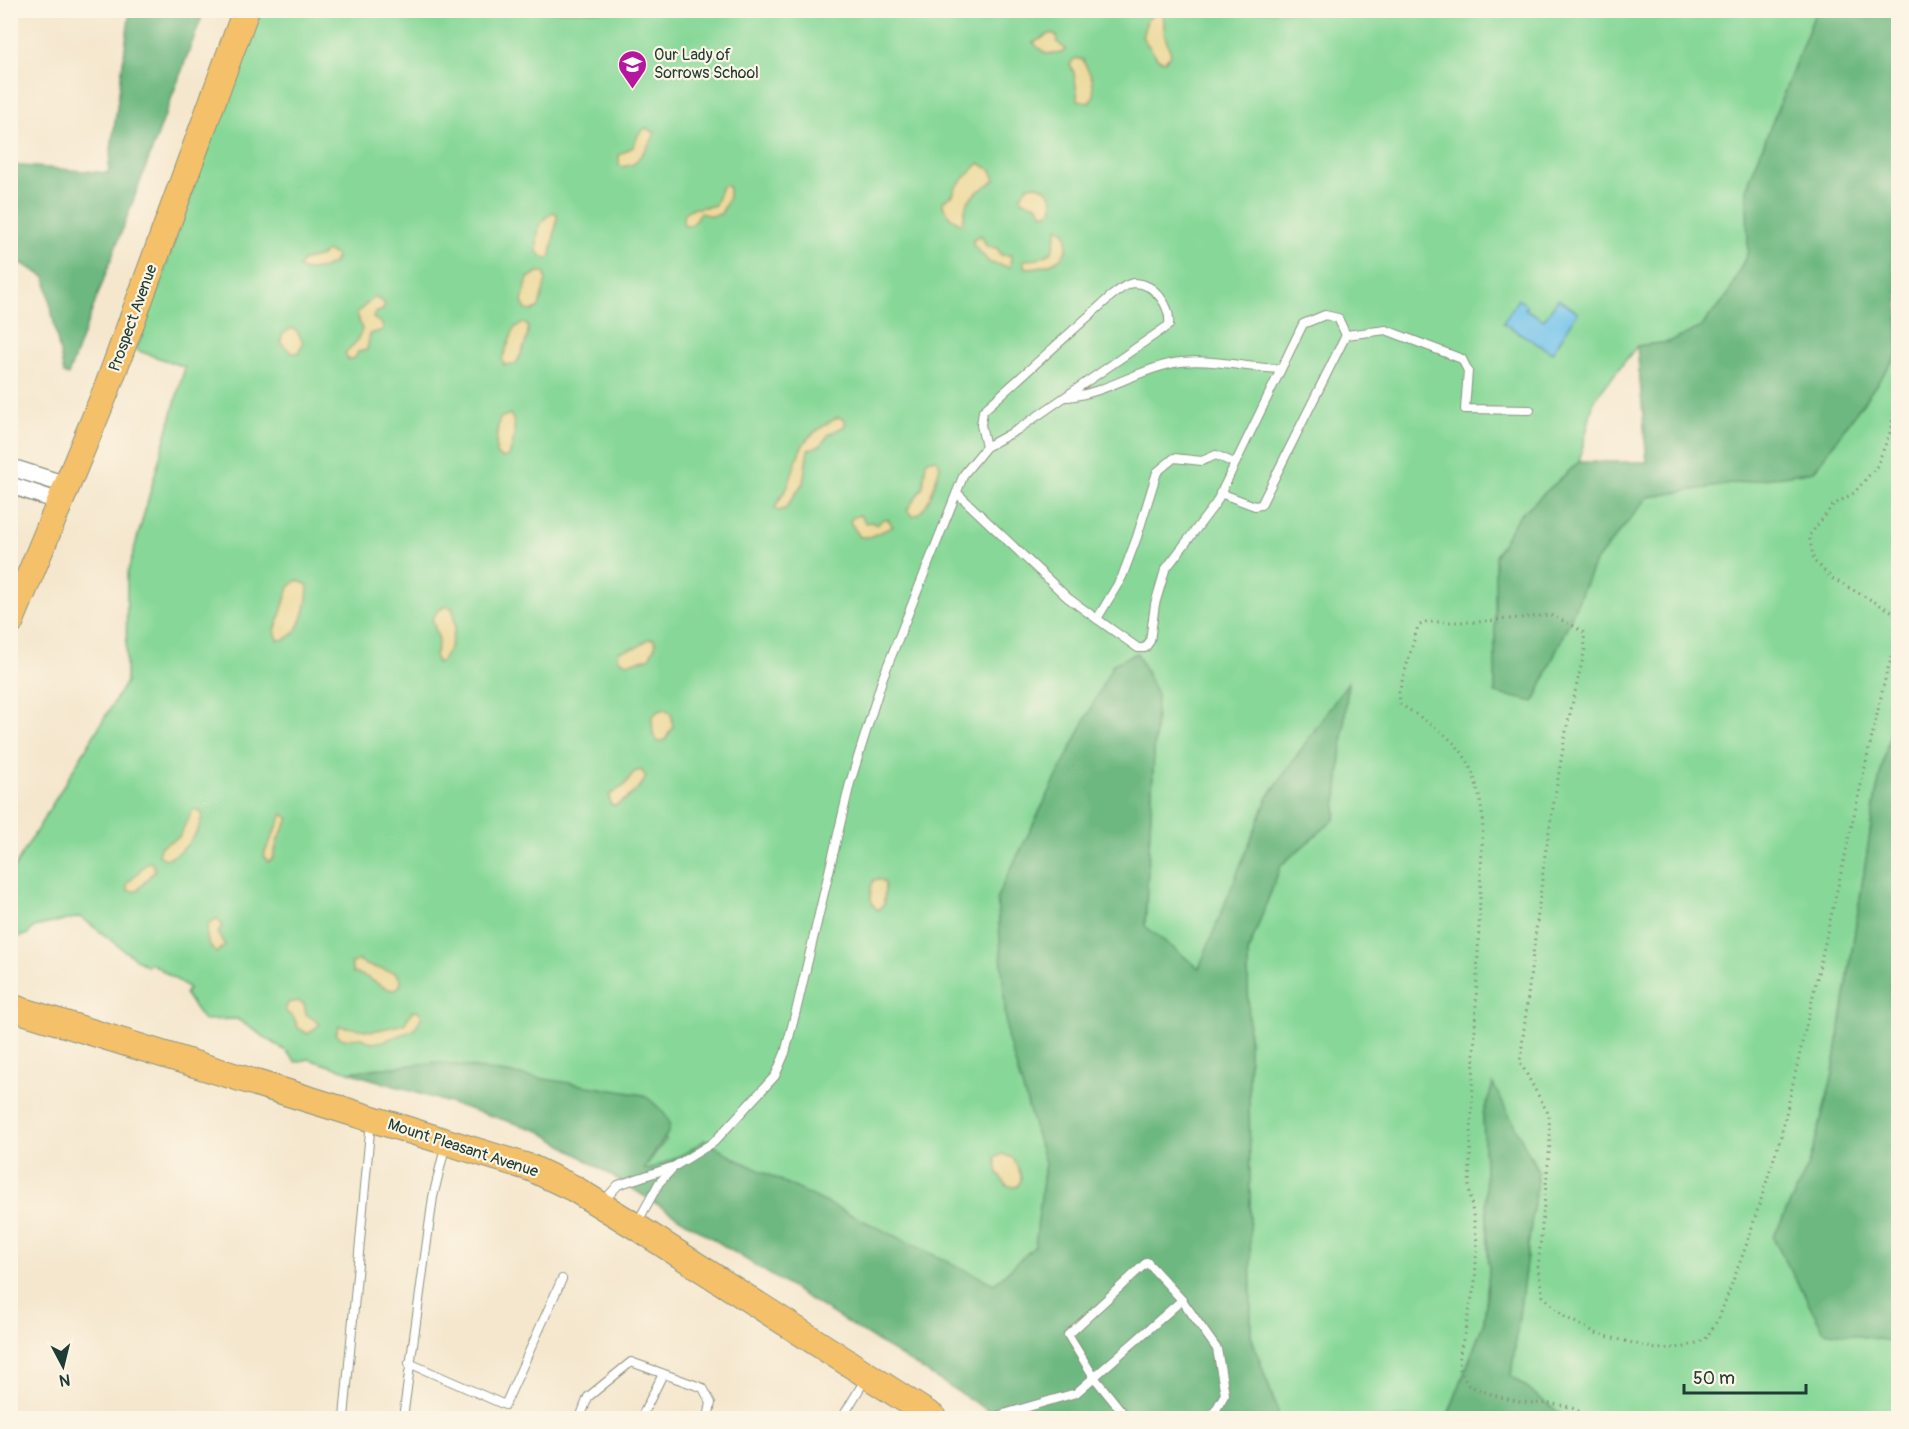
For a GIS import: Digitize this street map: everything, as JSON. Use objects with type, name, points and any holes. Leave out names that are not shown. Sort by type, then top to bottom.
[{"type":"main road","name":"Prospect Avenue","points":[[10,623],[106,391],[246,10]]},
{"type":"main road","name":"Mount Pleasant Avenue","points":[[10,1007],[531,1168],[573,1188],[635,1226],[934,1419]]},
{"type":"street","points":[[10,467],[64,494]]},
{"type":"street","points":[[10,485],[64,494]]},
{"type":"lane","points":[[635,1226],[659,1183],[675,1167],[714,1142],[775,1076],[785,1053],[850,783],[883,677],[964,474],[986,447],[1017,430],[1169,325],[1170,313],[1159,296],[1135,283],[1123,287],[1011,384],[983,411],[981,425],[986,447]]},
{"type":"lane","points":[[957,493],[1068,598],[1138,648],[1145,648],[1150,641],[1155,604],[1165,570],[1216,503],[1303,324],[1325,315],[1338,318],[1346,335]]},
{"type":"lane","points":[[1346,335],[1386,330],[1462,359],[1468,371],[1465,409],[1530,410]]},
{"type":"lane","points":[[1221,493],[1255,506],[1261,505],[1346,335]]},
{"type":"lane","points":[[1064,397],[1094,392],[1172,363],[1192,361],[1280,369]]},
{"type":"lane","points":[[1097,619],[1122,577],[1157,472],[1174,458],[1202,461],[1216,455],[1234,463]]},
{"type":"lane","points":[[344,1419],[371,1118]]},
{"type":"lane","points":[[403,1419],[433,1197],[446,1141]]},
{"type":"lane","points":[[600,1205],[618,1185],[675,1167]]},
{"type":"lane","points":[[1127,1419],[1094,1377],[1068,1335],[1147,1262],[1182,1300],[1217,1349],[1225,1394],[1211,1419]]},
{"type":"lane","points":[[409,1363],[505,1405],[562,1279]]},
{"type":"lane","points":[[990,1419],[1076,1393],[1182,1300]]},
{"type":"lane","points":[[580,1419],[588,1396],[631,1362],[703,1388],[711,1403],[708,1419]]},
{"type":"lane","points":[[641,1419],[663,1374]]},
{"type":"lane","points":[[842,1419],[868,1375]]},
{"type":"path","points":[[1899,385],[1891,430],[1877,466],[1854,493],[1833,505],[1809,536],[1814,561],[1833,579],[1893,612],[1899,622]]},
{"type":"path","points":[[1589,1419],[1581,1413],[1550,1402],[1524,1402],[1498,1398],[1468,1385],[1460,1368],[1460,1354],[1475,1283],[1477,1242],[1469,1186],[1483,820],[1479,785],[1467,757],[1450,737],[1400,704],[1399,692],[1418,626],[1426,621],[1477,622],[1550,615],[1584,633],[1585,649],[1568,721],[1545,855],[1520,1062],[1549,1115],[1550,1143],[1538,1269],[1543,1296],[1563,1316],[1598,1334],[1656,1349],[1685,1347],[1705,1340],[1719,1318],[1746,1246],[1780,1136],[1886,675],[1899,639]]},
{"type":"green space","points":[[130,11],[204,11],[68,375],[64,374],[45,277],[11,257],[11,165],[108,173]]},
{"type":"green space","points":[[256,11],[1816,11],[1747,187],[1748,252],[1728,295],[1700,328],[1669,342],[1637,346],[1594,400],[1579,462],[1517,518],[1534,702],[1595,562],[1648,497],[1814,471],[1898,354],[1898,699],[1876,794],[1833,1074],[1809,1165],[1773,1238],[1824,1330],[1898,1342],[1898,1418],[1566,1418],[1511,1376],[1538,1171],[1483,1114],[1489,1272],[1484,1322],[1447,1418],[1280,1418],[1251,1336],[1248,951],[1281,865],[1335,819],[1348,683],[1268,797],[1200,969],[1145,927],[1157,695],[1137,653],[1112,665],[1043,1179],[1060,1217],[1009,1297],[682,1157],[649,1170],[644,1168],[666,1140],[380,1068],[349,1072],[309,1059],[296,1062],[286,1051],[237,1019],[204,1020],[185,994],[189,988],[151,963],[147,966],[138,961],[80,917],[34,927],[28,934],[11,939],[11,873],[126,682],[127,575],[185,367],[136,350]]},
{"type":"green space","points":[[1816,11],[1898,11],[1898,354],[1814,471],[1648,497],[1595,562],[1534,702],[1495,693],[1495,556],[1517,518],[1579,462],[1647,462],[1637,346],[1669,342],[1700,328],[1728,295],[1748,252],[1747,187]]},
{"type":"green space","points":[[1137,653],[1157,695],[1145,926],[1199,968],[1268,797],[1348,682],[1335,819],[1281,865],[1248,952],[1251,1336],[1280,1418],[1000,1418],[540,1131],[349,1072],[438,1062],[644,1095],[658,1107],[669,1124],[668,1132],[644,1169],[649,1170],[684,1154],[705,1140],[734,1158],[994,1284],[1035,1246],[1045,1163],[1007,1036],[997,897],[1113,664]]},
{"type":"green space","points":[[1898,699],[1898,1342],[1824,1331],[1773,1238],[1809,1165],[1833,1074],[1876,794]]},
{"type":"green space","points":[[1493,1084],[1538,1171],[1511,1376],[1566,1418],[1447,1418],[1484,1322],[1489,1272],[1483,1114]]},
{"type":"sand","points":[[1155,13],[1163,14],[1164,32],[1171,55],[1164,61],[1158,59],[1142,37],[1147,20]]},
{"type":"sand","points":[[1051,33],[1057,36],[1057,42],[1065,49],[1063,52],[1046,54],[1033,43]]},
{"type":"sand","points":[[1075,58],[1083,60],[1092,78],[1094,96],[1089,103],[1078,100],[1074,73],[1070,64]]},
{"type":"sand","points":[[646,128],[655,133],[646,149],[634,164],[623,167],[619,165],[619,155],[633,147],[639,133]]},
{"type":"sand","points":[[979,163],[991,170],[995,180],[968,201],[961,224],[950,217],[943,206],[943,201],[953,195],[955,188]]},
{"type":"sand","points":[[1038,185],[1051,195],[1052,211],[1043,214],[1037,205],[1022,201],[1021,196],[1028,186]]},
{"type":"sand","points":[[722,186],[729,187],[729,197],[721,214],[711,216],[700,213],[692,225],[684,226],[684,214],[692,209],[715,205]]},
{"type":"sand","points":[[554,212],[557,214],[557,219],[551,257],[546,259],[537,252],[538,234],[541,224]]},
{"type":"sand","points":[[1058,227],[1065,232],[1067,242],[1063,256],[1050,264],[1025,268],[1023,260],[1038,259],[1052,252]]},
{"type":"sand","points":[[981,235],[987,247],[997,248],[1001,255],[1011,255],[1010,267],[990,263],[973,245],[973,239]]},
{"type":"sand","points":[[326,251],[336,255],[335,262],[324,268],[304,271],[299,268],[302,261],[321,256]]},
{"type":"sand","points":[[538,272],[544,272],[546,280],[539,307],[532,311],[526,310],[522,302],[528,278]]},
{"type":"sand","points":[[374,297],[385,303],[383,310],[375,313],[373,318],[382,324],[383,330],[370,334],[367,350],[358,352],[355,358],[348,360],[345,353],[356,342],[362,330],[357,313]]},
{"type":"sand","points":[[524,323],[528,326],[528,331],[521,355],[516,364],[504,365],[502,359],[515,327]]},
{"type":"sand","points":[[292,328],[297,331],[303,343],[298,353],[292,353],[281,343],[282,334]]},
{"type":"sand","points":[[510,414],[515,429],[514,440],[509,456],[502,458],[496,454],[498,426],[500,418]]},
{"type":"sand","points":[[838,417],[845,420],[845,426],[829,434],[821,445],[808,450],[803,483],[785,509],[778,511],[775,509],[776,505],[789,483],[803,444],[815,432]]},
{"type":"sand","points":[[929,459],[937,459],[940,466],[928,502],[919,514],[913,516],[907,510],[923,487],[926,462]]},
{"type":"sand","points":[[860,515],[866,523],[871,522],[877,525],[883,519],[888,519],[893,527],[869,537],[860,537],[850,522],[852,518]]},
{"type":"sand","points":[[297,580],[308,585],[305,610],[293,634],[286,639],[278,640],[275,631],[289,587]]},
{"type":"sand","points":[[447,606],[453,609],[455,628],[451,645],[442,661],[437,663],[435,656],[439,640],[432,619],[438,610]]},
{"type":"sand","points":[[648,639],[654,639],[656,644],[649,658],[627,663],[618,659],[619,651],[638,647]]},
{"type":"sand","points":[[665,709],[671,713],[673,727],[665,740],[658,742],[653,735],[652,717],[658,711]]},
{"type":"sand","points":[[641,770],[646,777],[636,790],[619,804],[614,806],[610,804],[609,795],[624,786],[634,772]]},
{"type":"sand","points":[[193,809],[202,812],[199,827],[184,848],[165,859],[159,855],[160,847],[179,837]]},
{"type":"sand","points":[[283,814],[289,819],[278,839],[273,859],[268,862],[264,857],[265,852]]},
{"type":"sand","points":[[151,861],[155,870],[137,891],[128,891],[127,883]]},
{"type":"sand","points":[[879,879],[885,883],[884,904],[878,910],[871,900],[871,892],[872,883]]},
{"type":"sand","points":[[217,918],[222,925],[218,934],[225,945],[216,953],[209,943],[207,933],[208,925]]},
{"type":"sand","points":[[359,960],[366,965],[396,973],[401,980],[400,986],[394,990],[389,989],[365,976],[353,973],[351,964]]},
{"type":"sand","points":[[298,1001],[304,1004],[306,1014],[320,1024],[308,1034],[298,1028],[294,1018],[285,1011],[288,1003]]},
{"type":"sand","points":[[418,1010],[422,1016],[414,1030],[384,1041],[372,1043],[362,1038],[343,1039],[336,1034],[339,1026],[373,1031],[404,1024],[412,1011]]},
{"type":"sand","points":[[1002,1154],[1013,1158],[1019,1169],[1021,1180],[1016,1187],[1007,1186],[998,1174],[995,1158]]},
{"type":"water","points":[[1518,299],[1527,305],[1525,309],[1544,320],[1558,299],[1578,312],[1552,353],[1503,323]]},
{"type":"place","name":"Our Lady of Sorrows School","points":[[633,90]]}]
